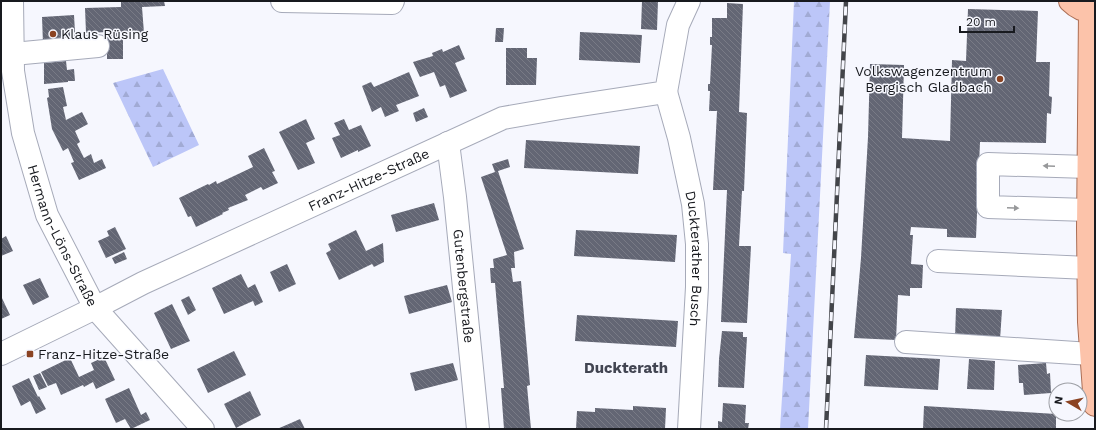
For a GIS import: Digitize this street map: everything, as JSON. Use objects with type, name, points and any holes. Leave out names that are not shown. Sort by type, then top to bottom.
[{"type":"main road","points":[[1070,1],[1074,6],[1082,10],[1092,11],[1092,127],[1088,268],[1089,322],[1095,405]]},
{"type":"street","name":"Hermann-Löns-Straße","points":[[12,1],[13,71],[23,133],[47,215],[95,308],[203,429]]},
{"type":"street","points":[[282,1],[392,3],[393,1]]},
{"type":"street","points":[[666,92],[678,25],[689,1]]},
{"type":"street","points":[[13,54],[98,46]]},
{"type":"street","name":"Franz-Hitze-Straße","points":[[1,354],[143,283],[503,118],[666,92]]},
{"type":"street","name":"Duckterather Busch","points":[[666,92],[679,138],[693,204],[697,244],[689,429]]},
{"type":"street","name":"Gutenbergstraße","points":[[448,143],[456,204],[478,429]]},
{"type":"street","points":[[1090,213],[988,207],[988,164],[1091,169]]},
{"type":"street","points":[[938,261],[1088,268]]},
{"type":"street","points":[[906,342],[1092,354]]},
{"type":"green space","points":[[794,1],[830,1],[808,429],[780,429],[791,254],[783,253]]},
{"type":"green space","points":[[163,69],[199,145],[153,167],[113,83]]},
{"type":"building","points":[[121,1],[164,1],[165,6],[142,7],[144,33],[123,34],[123,59],[107,59],[107,32],[86,33],[85,8],[121,7]]},
{"type":"building","points":[[642,1],[658,1],[657,30],[641,29]]},
{"type":"building","points":[[727,3],[743,4],[739,112],[747,113],[744,191],[742,191],[739,246],[751,246],[747,323],[721,322],[727,190],[713,190],[717,111],[709,111],[710,91],[708,91],[708,84],[710,84],[712,45],[710,45],[710,37],[712,37],[712,18],[727,18]]},
{"type":"building","points":[[968,9],[1038,11],[1036,62],[1050,62],[1049,96],[1052,97],[1051,114],[1047,113],[1046,143],[980,142],[976,238],[947,237],[947,229],[911,227],[910,235],[913,235],[911,264],[923,265],[922,288],[910,288],[910,296],[898,295],[896,340],[854,338],[861,258],[868,137],[870,64],[904,65],[902,138],[950,141],[952,60],[966,61]]},
{"type":"building","points":[[74,15],[75,32],[82,32],[82,42],[43,44],[42,17]]},
{"type":"building","points":[[496,28],[504,28],[503,42],[495,42]]},
{"type":"building","points":[[580,32],[642,35],[640,63],[579,60]]},
{"type":"building","points":[[459,45],[465,59],[455,63],[467,91],[450,98],[445,85],[440,87],[434,72],[420,77],[413,62],[433,56],[432,53],[442,49],[443,52]]},
{"type":"building","points":[[506,48],[527,48],[527,58],[537,58],[536,85],[506,85]]},
{"type":"building","points":[[66,61],[67,70],[74,69],[75,81],[44,84],[44,63]]},
{"type":"building","points":[[409,72],[419,96],[396,105],[399,111],[385,117],[381,107],[372,112],[362,86],[371,82],[374,87]]},
{"type":"building","points":[[63,87],[67,106],[63,107],[66,120],[82,112],[88,124],[75,131],[80,142],[77,144],[84,158],[91,154],[94,163],[102,159],[106,168],[79,180],[71,163],[74,162],[68,148],[63,151],[52,129],[47,98],[49,97],[48,89]]},
{"type":"building","points":[[424,108],[428,117],[416,122],[413,113]]},
{"type":"building","points":[[306,119],[315,139],[306,143],[315,163],[298,170],[279,132]]},
{"type":"building","points":[[344,119],[349,130],[361,125],[371,146],[341,158],[332,138],[340,135],[334,123]]},
{"type":"building","points":[[526,140],[640,146],[638,174],[524,168]]},
{"type":"building","points":[[264,148],[275,171],[272,172],[278,183],[263,190],[261,187],[245,195],[248,200],[228,208],[229,210],[222,213],[223,214],[196,227],[191,216],[188,217],[179,198],[216,181],[217,184],[253,167],[248,156]]},
{"type":"building","points":[[508,159],[510,167],[498,171],[524,249],[514,252],[515,268],[511,268],[513,282],[521,281],[530,385],[527,386],[531,429],[504,429],[501,388],[504,388],[495,283],[491,283],[490,268],[494,268],[493,259],[507,255],[481,177],[495,172],[492,164]]},
{"type":"building","points":[[434,203],[439,220],[396,232],[391,215]]},
{"type":"building","points":[[115,227],[126,249],[106,258],[98,241],[109,236],[107,231]]},
{"type":"building","points":[[356,230],[366,251],[383,243],[384,262],[374,267],[372,264],[339,280],[326,253],[331,250],[328,244]]},
{"type":"building","points":[[576,230],[677,235],[675,262],[574,256]]},
{"type":"building","points":[[6,236],[13,251],[1,256],[1,239]]},
{"type":"building","points":[[124,252],[127,259],[115,264],[112,258]]},
{"type":"building","points":[[287,264],[296,284],[279,292],[270,272]]},
{"type":"building","points":[[241,274],[248,288],[255,284],[263,302],[255,306],[253,301],[224,314],[212,288]]},
{"type":"building","points":[[40,278],[49,297],[33,305],[23,285]]},
{"type":"building","points":[[447,285],[452,302],[409,314],[404,296]]},
{"type":"building","points":[[1,296],[10,315],[1,319]]},
{"type":"building","points":[[189,296],[196,310],[188,315],[181,300]]},
{"type":"building","points":[[172,304],[190,341],[171,349],[154,313]]},
{"type":"building","points":[[956,308],[1002,310],[1000,340],[955,338]]},
{"type":"building","points":[[577,315],[678,321],[676,347],[575,341]]},
{"type":"building","points":[[722,331],[743,332],[743,337],[747,337],[744,388],[718,387]]},
{"type":"building","points":[[234,351],[246,375],[208,393],[197,369]]},
{"type":"building","points":[[866,355],[940,359],[938,390],[864,386]]},
{"type":"building","points":[[104,357],[115,380],[96,389],[93,382],[84,387],[83,385],[61,395],[56,383],[48,386],[41,372],[70,358],[79,377],[94,370],[91,363]]},
{"type":"building","points":[[969,359],[995,361],[994,390],[967,389]]},
{"type":"building","points":[[453,363],[458,380],[415,391],[410,373]]},
{"type":"building","points":[[1046,363],[1047,374],[1050,373],[1050,382],[1048,382],[1048,393],[1024,395],[1023,383],[1019,383],[1018,365]]},
{"type":"building","points":[[40,373],[47,387],[39,390],[33,376]]},
{"type":"building","points":[[29,378],[38,397],[39,396],[46,409],[36,414],[30,401],[21,406],[12,386]]},
{"type":"building","points":[[129,388],[141,415],[146,412],[150,420],[131,429],[125,419],[116,423],[105,399]]},
{"type":"building","points":[[250,391],[261,415],[236,428],[224,404]]},
{"type":"building","points":[[723,403],[746,405],[745,423],[749,423],[748,429],[718,429],[718,421],[722,422]]},
{"type":"building","points":[[633,406],[666,408],[665,429],[576,429],[577,411],[595,412],[595,408],[633,410]]},
{"type":"building","points":[[924,406],[1048,414],[1048,422],[1056,422],[1056,429],[923,429]]},
{"type":"building","points":[[300,419],[305,429],[277,429],[291,423]]},
{"type":"railway","points":[[826,429],[846,1]]},
{"type":"place","name":"Klaus Rüsing","points":[[53,34]]},
{"type":"place","name":"Volkswagenzentrum Bergisch Gladbach","points":[[1000,79]]},
{"type":"place","name":"Franz-Hitze-Straße","points":[[30,354]]},
{"type":"district","name":"Duckterath","points":[[626,368]]}]
